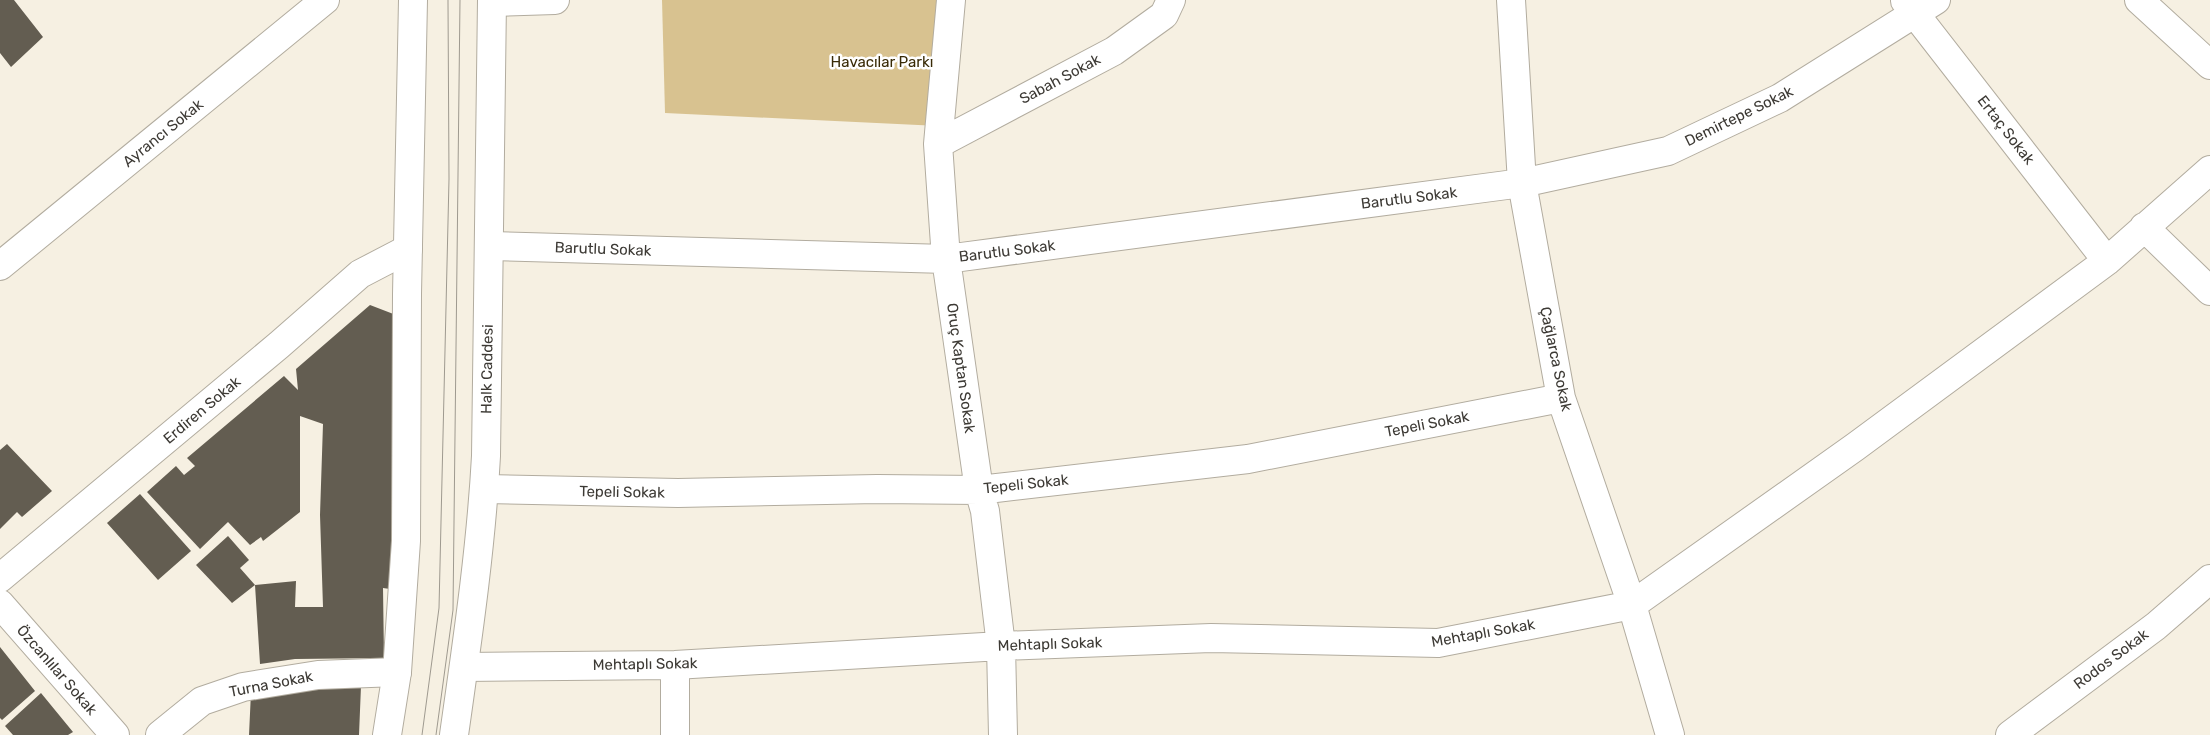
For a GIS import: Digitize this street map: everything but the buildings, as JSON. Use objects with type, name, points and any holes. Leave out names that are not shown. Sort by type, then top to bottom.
[{"type":"street","name":"Ayrancı Sokak","points":[[0,266],[325,0]]},
{"type":"street","points":[[387,735],[397,672],[406,541],[408,249],[413,0]]},
{"type":"street","points":[[492,1],[555,0]]},
{"type":"street","name":"Oruç Kaptan Sokak","points":[[951,0],[938,144],[946,259],[979,490],[985,511],[1001,646],[1003,735]]},
{"type":"street","name":"Sabah Sokak","points":[[938,144],[1114,51],[1164,16],[1171,0]]},
{"type":"street","name":"Çağlarca Sokak","points":[[1511,0],[1522,183],[1561,398],[1632,606],[1670,735]]},
{"type":"street","points":[[2139,0],[2210,66]]},
{"type":"street","name":"Halk Caddesi","points":[[454,735],[485,489],[492,1]]},
{"type":"street","name":"Demirtepe Sokak","points":[[1522,183],[1668,152],[1780,98],[1918,5]]},
{"type":"street","name":"Ertaç Sokak","points":[[1918,5],[2107,261]]},
{"type":"street","points":[[1632,606],[1855,447],[2107,261],[2210,170]]},
{"type":"street","name":"Barutlu Sokak","points":[[489,246],[946,259],[1522,183]]},
{"type":"street","points":[[2144,227],[2210,291]]},
{"type":"street","name":"Erdiren Sokak","points":[[0,578],[280,345],[360,274],[408,249]]},
{"type":"street","name":"Tepeli Sokak","points":[[485,489],[678,493],[877,489],[979,490],[1248,459],[1561,398]]},
{"type":"street","name":"Rodos Sokak","points":[[2010,735],[2156,626],[2210,579]]},
{"type":"street","name":"Özcanlılar Sokak","points":[[0,604],[115,735]]},
{"type":"street","name":"Mehtaplı Sokak","points":[[464,667],[675,665],[1001,646],[1211,638],[1438,643],[1632,606]]},
{"type":"street","points":[[675,665],[675,735]]},
{"type":"street","name":"Turna Sokak","points":[[160,735],[202,700],[242,687],[318,674],[397,672]]},
{"type":"green space","name":"Havacılar Parkı","points":[[662,0],[951,0],[939,126],[665,113]]},
{"type":"tram line","points":[[422,735],[439,608],[449,179],[448,0]]},
{"type":"tram line","points":[[436,735],[453,610],[460,0]]}]
